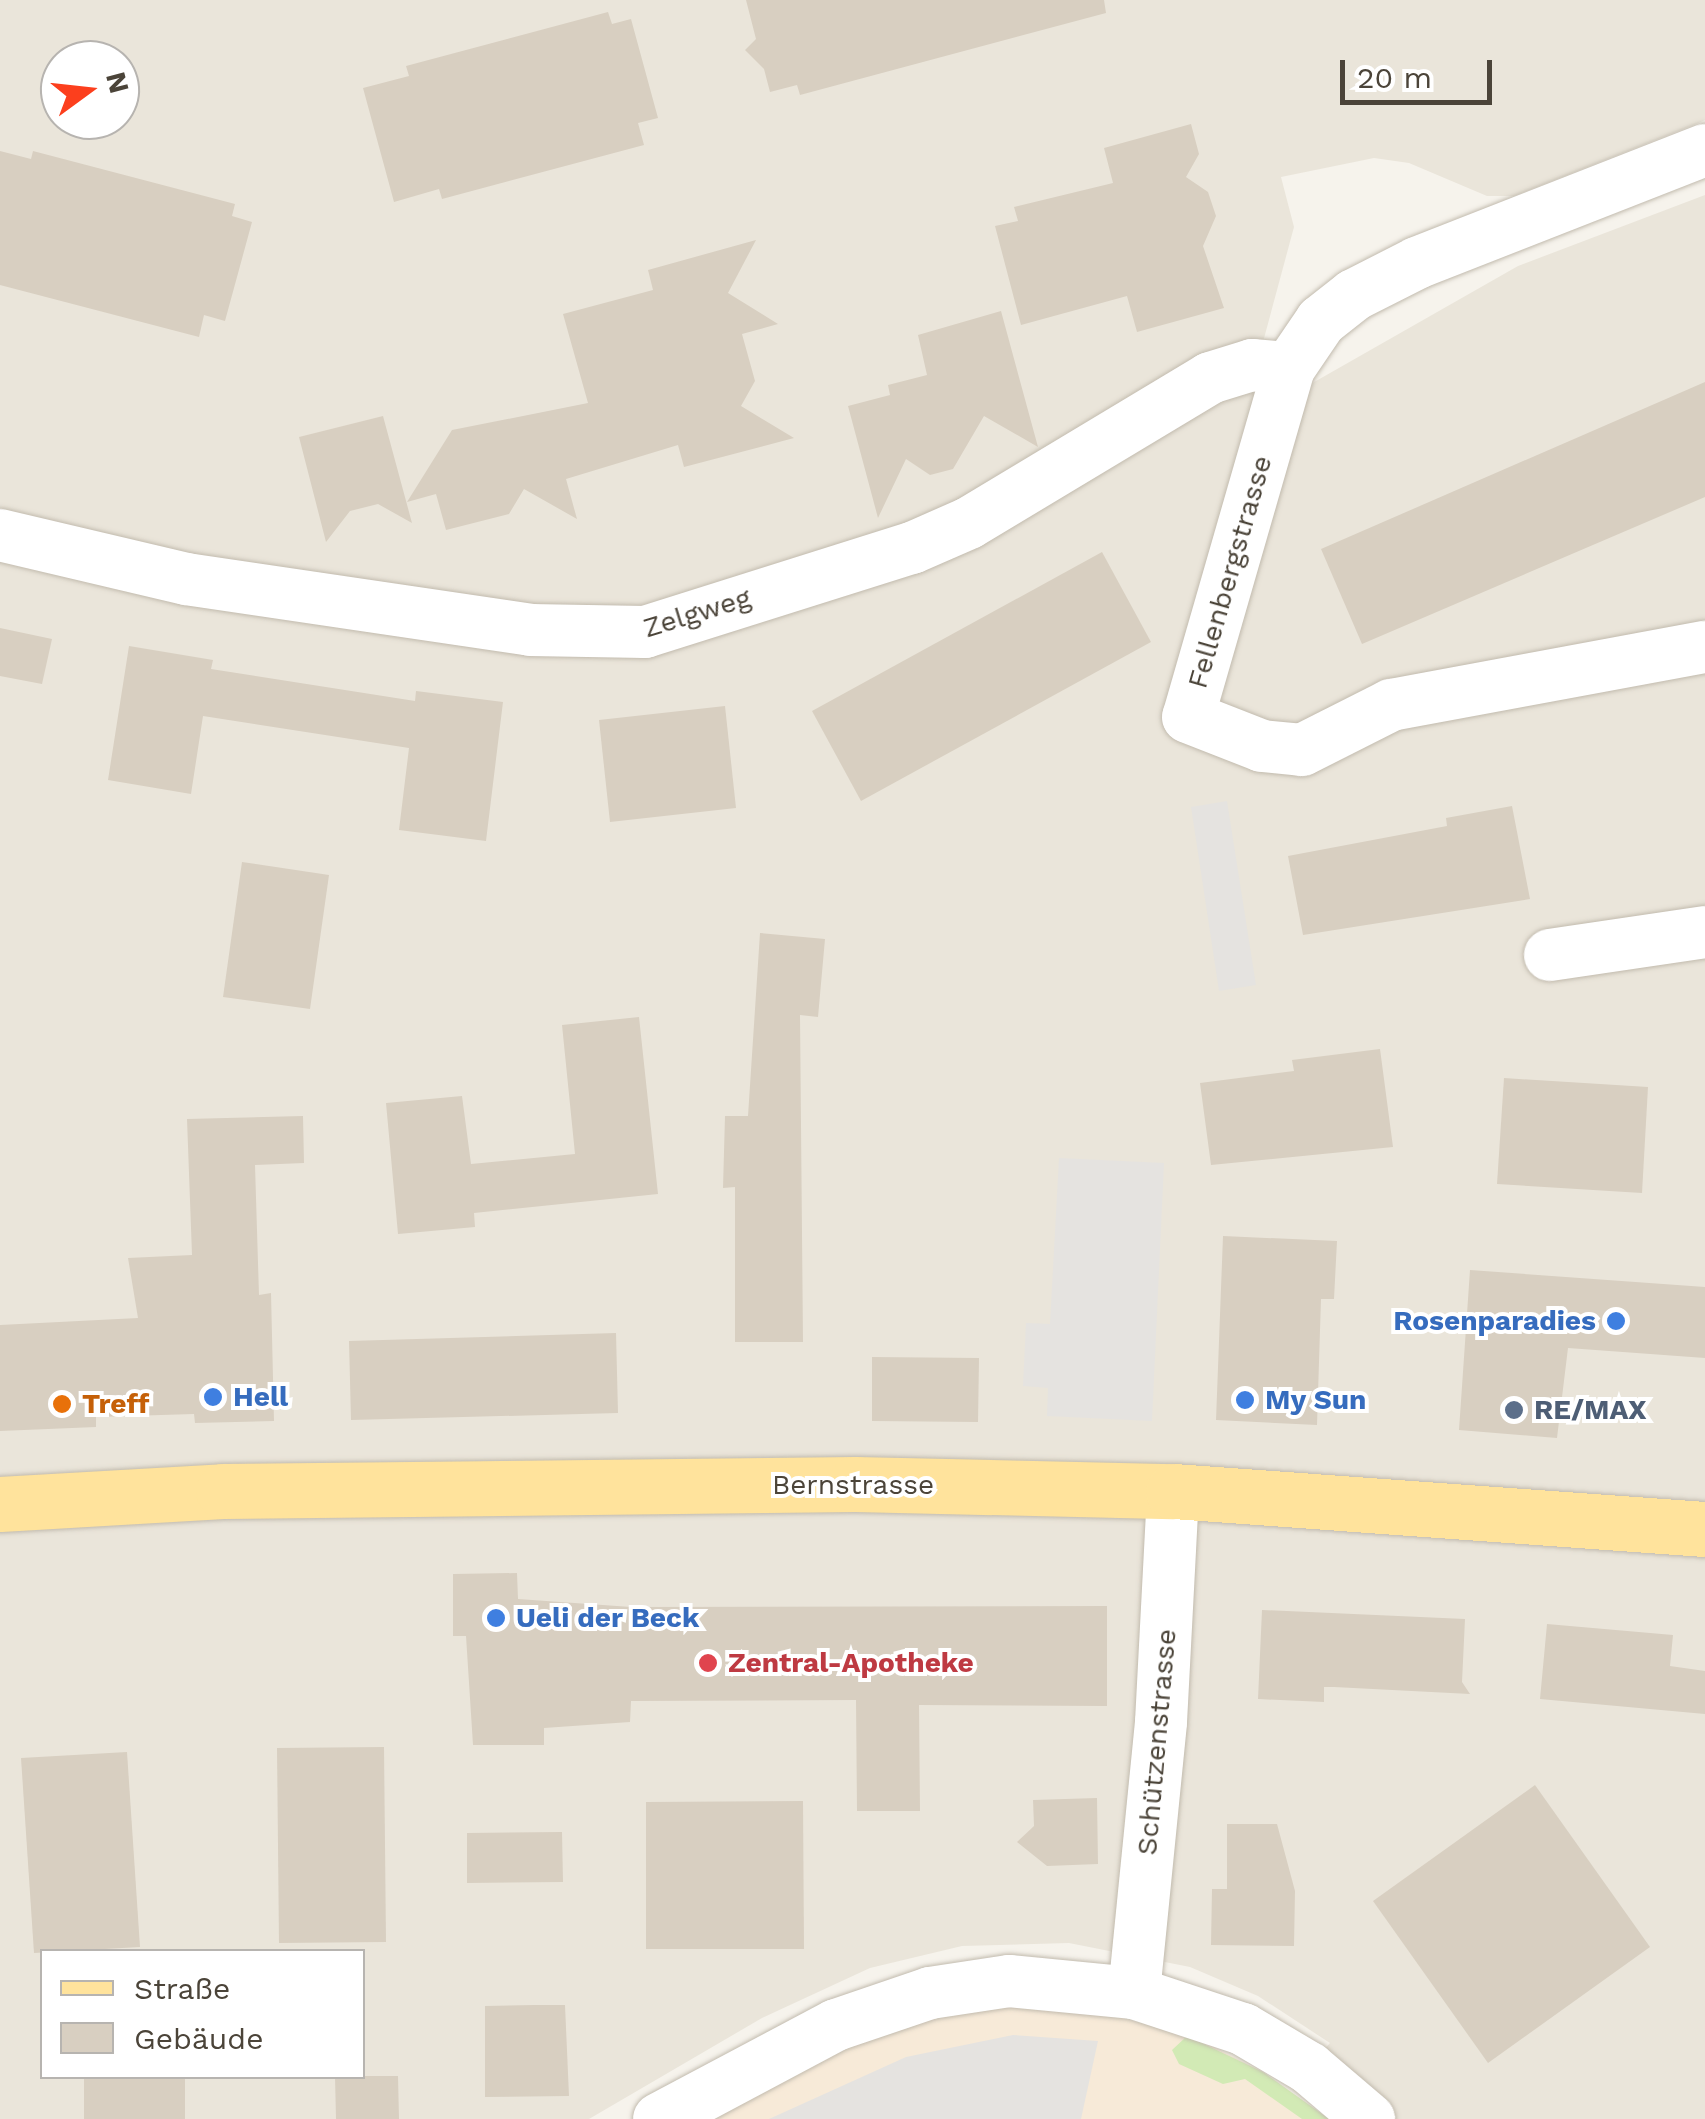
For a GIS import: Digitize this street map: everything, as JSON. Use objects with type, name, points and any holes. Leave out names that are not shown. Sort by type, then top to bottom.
[{"type":"main road","name":"Bernstrasse","points":[[0,1504],[242,1490],[855,1484],[1174,1491],[1705,1529]]},
{"type":"street","name":"Fellenbergstrasse","points":[[1705,150],[1526,216],[1354,295],[1320,321],[1289,368],[1188,717],[1262,746],[1302,750],[1391,705],[1705,647]]},
{"type":"street","name":"Zelgweg","points":[[0,535],[186,578],[530,630],[645,632],[734,601],[848,572],[969,523],[1210,378],[1252,365],[1289,368]]},
{"type":"street","points":[[1550,955],[1705,932]]},
{"type":"street","name":"Schützenstrasse","points":[[1134,1992],[1161,1722],[1174,1491]]},
{"type":"street","points":[[659,2119],[836,2025],[930,1994],[1009,1981],[1134,1992],[1275,2046],[1369,2119]]},
{"type":"shaded area","points":[[0,0],[1705,0],[1705,120],[1696,124],[1514,196],[1487,196],[1409,163],[1374,158],[1281,177],[1294,227],[1256,368],[1309,385],[1518,266],[1705,195],[1705,2119],[1393,2119],[1321,2053],[1330,2043],[1258,1996],[1190,1967],[1069,1943],[962,1946],[870,1968],[762,2018],[589,2119],[0,2119]]},
{"type":"shaded area","points":[[1227,801],[1256,985],[1219,991],[1191,807]]},
{"type":"shaded area","points":[[1059,1158],[1164,1163],[1152,1421],[1047,1416],[1048,1388],[1023,1386],[1026,1323],[1050,1324]]},
{"type":"shaded area","points":[[1011,2007],[1095,2011],[1192,2036],[1263,2072],[1329,2119],[710,2119],[844,2048],[933,2017]]},
{"type":"shaded area","points":[[1013,2035],[1098,2041],[1081,2119],[769,2119],[906,2057]]},
{"type":"green space","points":[[1187,2036],[1263,2072],[1329,2119],[1302,2119],[1245,2079],[1223,2084],[1179,2064],[1172,2050]]},
{"type":"building","points":[[746,0],[1104,0],[1106,13],[800,95],[797,85],[770,92],[764,69],[745,50],[756,39]]},
{"type":"building","points":[[608,12],[612,24],[631,19],[658,118],[638,123],[644,145],[442,199],[439,189],[394,202],[363,88],[409,76],[406,66]]},
{"type":"building","points":[[1191,124],[1199,154],[1186,177],[1208,192],[1216,216],[1203,246],[1224,308],[1137,332],[1127,296],[1021,325],[995,226],[1018,221],[1014,207],[1113,183],[1104,148]]},
{"type":"building","points":[[0,151],[31,159],[33,151],[235,204],[232,216],[252,222],[225,321],[204,315],[199,337],[0,285]]},
{"type":"building","points":[[756,240],[728,293],[778,324],[742,334],[755,381],[741,406],[794,438],[684,467],[678,445],[566,479],[577,519],[524,489],[509,514],[446,530],[436,494],[407,502],[452,430],[588,403],[563,314],[653,290],[648,270]]},
{"type":"building","points":[[1001,311],[1038,447],[984,416],[953,469],[930,475],[906,459],[878,518],[848,406],[890,395],[888,385],[927,375],[918,335]]},
{"type":"building","points":[[1705,382],[1705,497],[1362,644],[1321,549]]},
{"type":"building","points":[[383,416],[412,523],[378,504],[350,511],[326,542],[299,437]]},
{"type":"building","points":[[1102,552],[1151,642],[861,801],[812,711]]},
{"type":"building","points":[[0,628],[52,639],[42,684],[0,676]]},
{"type":"building","points":[[129,646],[213,660],[211,669],[415,701],[416,691],[503,702],[486,841],[399,830],[409,748],[203,716],[191,794],[108,780]]},
{"type":"building","points":[[725,706],[736,808],[610,822],[599,720]]},
{"type":"building","points":[[1512,806],[1530,899],[1303,935],[1288,856],[1447,826],[1446,818]]},
{"type":"building","points":[[242,862],[329,875],[310,1009],[223,997]]},
{"type":"building","points":[[760,933],[825,939],[818,1017],[800,1015],[803,1342],[735,1342],[735,1187],[723,1188],[725,1116],[748,1116]]},
{"type":"building","points":[[639,1017],[658,1194],[474,1213],[475,1227],[398,1234],[386,1103],[462,1096],[471,1164],[575,1154],[562,1025]]},
{"type":"building","points":[[1380,1049],[1393,1147],[1211,1165],[1200,1083],[1294,1071],[1292,1060]]},
{"type":"building","points":[[1504,1078],[1648,1087],[1642,1193],[1497,1184]]},
{"type":"building","points":[[303,1116],[304,1163],[255,1165],[259,1295],[271,1293],[274,1421],[195,1423],[194,1414],[96,1417],[96,1427],[0,1431],[0,1325],[138,1318],[128,1258],[192,1255],[187,1119]]},
{"type":"building","points":[[1223,1236],[1337,1241],[1334,1299],[1321,1299],[1317,1425],[1216,1420]]},
{"type":"building","points":[[1470,1270],[1705,1287],[1705,1358],[1568,1348],[1557,1438],[1459,1430]]},
{"type":"building","points":[[616,1333],[618,1413],[351,1420],[349,1341]]},
{"type":"building","points":[[872,1357],[979,1358],[978,1422],[872,1421]]},
{"type":"building","points":[[517,1573],[518,1599],[631,1607],[1107,1606],[1107,1706],[919,1705],[920,1811],[857,1811],[856,1700],[631,1701],[630,1722],[544,1728],[544,1745],[473,1745],[466,1636],[453,1636],[453,1574]]},
{"type":"building","points":[[1262,1610],[1465,1619],[1462,1682],[1470,1694],[1324,1687],[1324,1702],[1258,1699]]},
{"type":"building","points":[[1547,1624],[1673,1635],[1670,1666],[1705,1671],[1705,1714],[1540,1699]]},
{"type":"building","points":[[384,1747],[386,1942],[279,1943],[277,1748]]},
{"type":"building","points":[[127,1752],[140,1947],[40,1949],[40,1953],[34,1953],[21,1758]]},
{"type":"building","points":[[1535,1785],[1650,1947],[1488,2063],[1373,1901]]},
{"type":"building","points":[[1097,1798],[1098,1864],[1047,1866],[1017,1842],[1034,1826],[1033,1800]]},
{"type":"building","points":[[803,1801],[804,1949],[646,1949],[646,1802]]},
{"type":"building","points":[[1227,1824],[1277,1824],[1295,1891],[1294,1946],[1211,1945],[1212,1889],[1227,1889]]},
{"type":"building","points":[[562,1832],[563,1882],[467,1883],[467,1833]]},
{"type":"building","points":[[565,2005],[569,2096],[485,2097],[485,2006]]},
{"type":"building","points":[[398,2076],[399,2119],[336,2119],[335,2079]]},
{"type":"building","points":[[84,2079],[185,2079],[185,2119],[84,2119]]},
{"type":"place","name":"Rosenparadies","points":[[1616,1321]]},
{"type":"place","name":"Hell","points":[[213,1397]]},
{"type":"place","name":"My Sun","points":[[1245,1400]]},
{"type":"place","name":"Treff","points":[[62,1404]]},
{"type":"place","name":"RE/MAX","points":[[1514,1410]]},
{"type":"place","name":"Ueli der Beck","points":[[496,1618]]},
{"type":"place","name":"Zentral-Apotheke","points":[[708,1663]]}]
